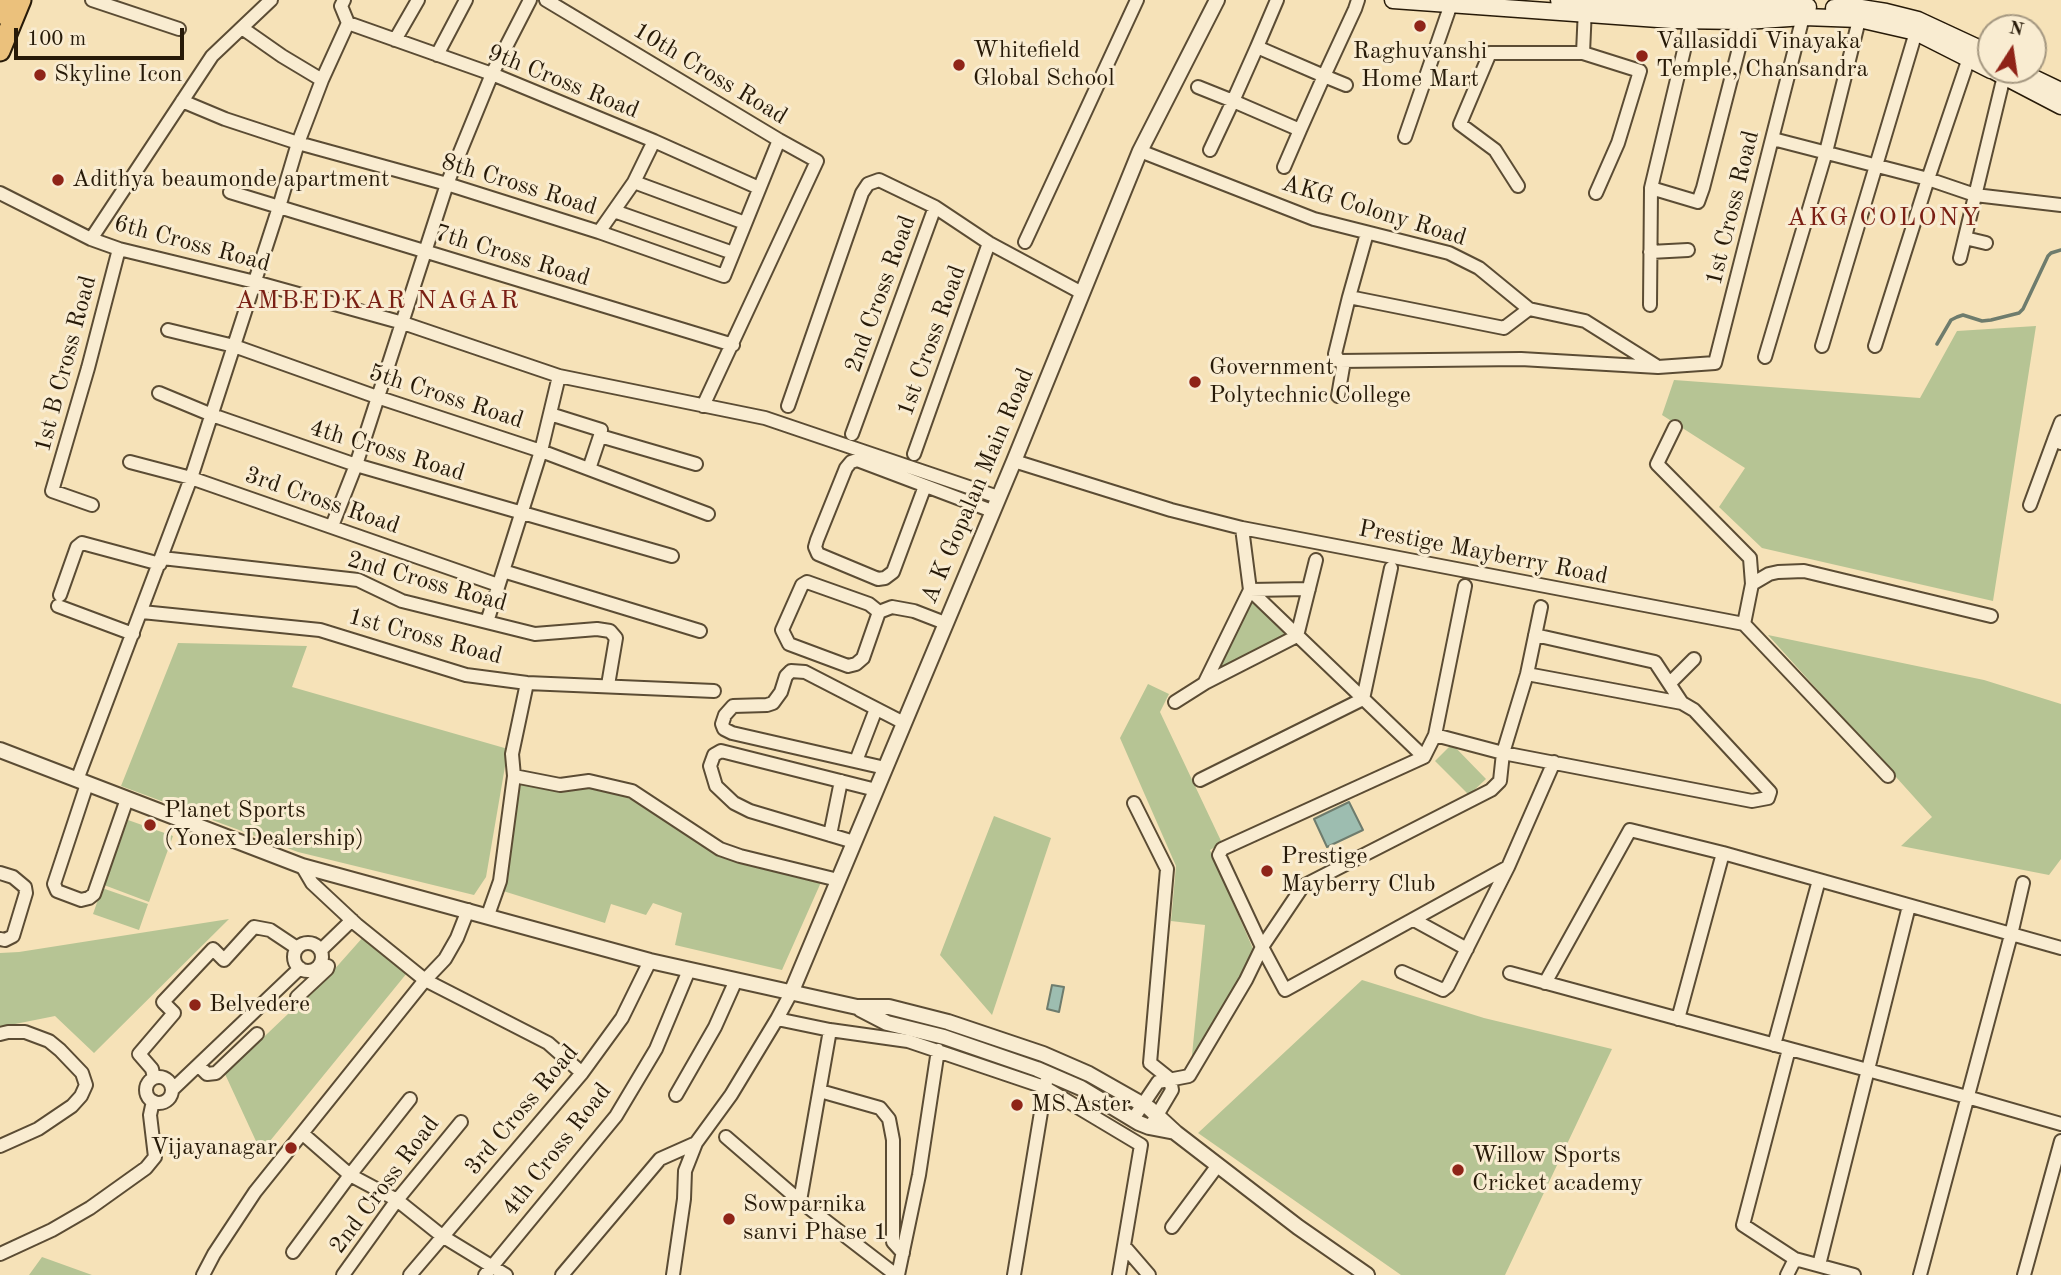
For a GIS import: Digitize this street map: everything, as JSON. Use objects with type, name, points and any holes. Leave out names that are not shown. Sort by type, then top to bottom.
[{"type":"main road","points":[[0,14],[6,0]]},
{"type":"main road","points":[[0,51],[21,0]]},
{"type":"main road","points":[[1393,0],[1585,9],[1669,8],[1860,14],[1886,12],[1918,20],[1977,56]]},
{"type":"main road","points":[[1559,0],[1585,9],[1691,21],[1746,21],[1805,12]]},
{"type":"main road","points":[[1860,14],[1977,53]]},
{"type":"main road","points":[[2023,84],[2061,106]]},
{"type":"main road","points":[[2040,84],[2061,91]]},
{"type":"street","points":[[92,0],[179,29]]},
{"type":"street","points":[[92,239],[212,56],[271,0]]},
{"type":"street","points":[[127,799],[94,894],[81,900],[57,891],[54,884],[82,782],[191,478],[298,143],[348,23],[341,6],[344,0]]},
{"type":"street","points":[[395,40],[418,0]]},
{"type":"street","points":[[437,55],[466,0]]},
{"type":"street","points":[[332,526],[356,465],[447,184],[492,74],[530,0]]},
{"type":"street","name":"10th Cross Road","points":[[546,0],[817,161],[733,345]]},
{"type":"street","points":[[1025,242],[1137,0]]},
{"type":"street","name":"A K Gopalan Main Road","points":[[790,993],[1014,461],[1140,151],[1217,0]]},
{"type":"street","points":[[1210,150],[1277,0]]},
{"type":"street","points":[[1284,167],[1358,0]]},
{"type":"street","points":[[1405,137],[1451,4]]},
{"type":"street","points":[[1583,53],[1585,9]]},
{"type":"street","name":"1st Cross Road","points":[[1658,367],[1715,363],[1805,12]]},
{"type":"street","points":[[1765,357],[1826,152],[1860,14]]},
{"type":"street","points":[[1650,305],[1651,188],[1691,21]]},
{"type":"street","points":[[1651,188],[1698,202],[1746,21]]},
{"type":"street","name":"9th Cross Road","points":[[348,23],[492,74],[759,188]]},
{"type":"street","points":[[242,28],[322,80]]},
{"type":"street","points":[[1822,346],[1916,32]]},
{"type":"street","points":[[1257,47],[1346,85]]},
{"type":"street","points":[[1875,346],[1971,52]]},
{"type":"street","points":[[1518,186],[1495,150],[1460,124],[1490,53],[1583,53],[1640,71],[1618,142],[1597,193]]},
{"type":"street","points":[[1959,258],[1998,84]]},
{"type":"street","points":[[1198,88],[1300,130]]},
{"type":"street","name":"8th Cross Road","points":[[182,101],[225,119],[298,143],[447,184],[599,232],[724,276],[733,253]]},
{"type":"street","points":[[1773,138],[1928,179],[1975,195],[2061,205]]},
{"type":"street","points":[[614,211],[733,253],[779,140]]},
{"type":"street","points":[[599,232],[634,182],[653,141]]},
{"type":"street","name":"AKG Colony Road","points":[[1140,151],[1314,219],[1448,253],[1479,268],[1529,309],[1585,321],[1658,367]]},
{"type":"street","points":[[788,407],[862,193],[868,184],[879,180],[935,207],[989,243],[1082,293]]},
{"type":"street","points":[[634,182],[745,223]]},
{"type":"street","name":"7th Cross Road","points":[[230,192],[733,345]]},
{"type":"street","name":"6th Cross Road","points":[[0,193],[92,239],[119,249],[255,282],[403,323],[559,376],[765,418],[998,497]]},
{"type":"street","name":"2nd Cross Road","points":[[852,434],[935,207]]},
{"type":"street","points":[[1367,233],[1335,354],[1339,361],[1521,359],[1658,367]]},
{"type":"street","points":[[1965,238],[1986,243]]},
{"type":"street","name":"1st Cross Road","points":[[914,454],[989,243]]},
{"type":"street","name":"1st B Cross Road","points":[[92,505],[52,491],[119,249]]},
{"type":"street","points":[[1650,252],[1688,250]]},
{"type":"street","points":[[1349,297],[1504,328],[1529,309]]},
{"type":"street","name":"5th Cross Road","points":[[168,330],[234,346],[541,451],[708,514]]},
{"type":"street","points":[[703,406],[733,345]]},
{"type":"street","points":[[1338,396],[1344,361]]},
{"type":"street","points":[[487,622],[541,451],[559,376]]},
{"type":"street","name":"4th Cross Road","points":[[159,393],[212,415],[356,465],[672,556]]},
{"type":"street","points":[[550,414],[601,430],[589,469]]},
{"type":"street","points":[[2031,505],[2058,442],[2061,422]]},
{"type":"street","points":[[1675,427],[1657,464],[1750,558],[1752,584],[1744,624],[1888,776]]},
{"type":"street","points":[[600,436],[696,464]]},
{"type":"street","points":[[925,486],[893,572],[885,578],[878,579],[818,554],[817,540],[846,468],[850,462],[857,460],[992,511]]},
{"type":"street","name":"Prestige Mayberry Road","points":[[1014,461],[1171,510],[1242,527],[1744,624]]},
{"type":"street","name":"3rd Cross Road","points":[[130,462],[191,478],[498,585]]},
{"type":"street","points":[[1205,683],[1250,590],[1242,527]]},
{"type":"street","name":"2nd Cross Road","points":[[133,634],[59,601],[77,547],[82,543],[161,561],[358,580],[402,601],[535,634],[597,629],[610,631],[616,638],[608,685]]},
{"type":"street","points":[[1175,702],[1205,683],[1297,636],[1316,560]]},
{"type":"street","points":[[1363,699],[1391,568]]},
{"type":"street","points":[[503,571],[699,631]]},
{"type":"street","points":[[1752,584],[1769,574],[1804,571],[1992,616]]},
{"type":"street","points":[[879,612],[869,604],[807,582],[802,585],[782,630],[789,644],[848,666],[863,658],[879,612],[892,607],[914,611],[946,623]]},
{"type":"street","points":[[1465,586],[1434,735],[1424,757],[1222,849],[1219,855],[1285,990],[1508,867]]},
{"type":"street","points":[[1250,590],[1310,589]]},
{"type":"street","points":[[1250,590],[1424,757]]},
{"type":"street","points":[[1133,1119],[1158,1082],[1189,1076],[1247,980],[1262,947],[1303,886],[1491,790],[1500,781],[1503,753],[1527,674],[1541,607]]},
{"type":"street","name":"1st Cross Road","points":[[142,612],[320,630],[466,675],[527,683],[714,691]]},
{"type":"street","points":[[1535,635],[1655,662],[1682,703]]},
{"type":"street","points":[[1670,682],[1694,659]]},
{"type":"street","points":[[885,768],[732,733],[724,729],[725,715],[733,706],[773,703],[791,671],[805,672],[904,723]]},
{"type":"street","points":[[1434,735],[1503,753],[1752,801],[1768,798],[1770,792],[1694,710],[1682,703],[1527,674]]},
{"type":"street","points":[[488,915],[500,881],[514,776],[512,754],[527,683]]},
{"type":"street","points":[[1200,780],[1363,699]]},
{"type":"street","points":[[856,761],[876,709]]},
{"type":"street","points":[[0,750],[302,866],[650,961],[857,1007],[889,1007],[948,1022],[1089,1074],[1143,1104],[1153,1122]]},
{"type":"street","points":[[854,842],[750,811],[734,803],[716,786],[710,766],[714,755],[721,751],[876,790]]},
{"type":"street","points":[[1402,972],[1446,989],[1508,867],[1554,762]]},
{"type":"street","points":[[514,776],[560,785],[589,780],[632,791],[719,849],[838,880]]},
{"type":"street","points":[[830,835],[841,781]]},
{"type":"street","points":[[1134,803],[1167,869],[1150,1063],[1170,1079],[1172,1090],[1153,1122]]},
{"type":"street","points":[[1545,983],[1630,830],[1723,853],[2061,948]]},
{"type":"street","points":[[1678,1019],[1723,853]]},
{"type":"street","points":[[302,866],[312,883],[425,980],[548,1043],[582,1073]]},
{"type":"street","points":[[0,873],[13,877],[26,892],[13,936],[0,939]]},
{"type":"street","points":[[1774,1045],[1819,880]]},
{"type":"street","points":[[1920,1275],[2023,883]]},
{"type":"street","points":[[1819,1265],[1909,906]]},
{"type":"street","points":[[203,1275],[255,1192],[449,953],[468,910]]},
{"type":"street","points":[[297,997],[327,970],[331,960],[323,948],[310,943],[297,948],[294,957],[300,968],[310,971],[318,967],[323,948],[352,920]]},
{"type":"street","points":[[1414,920],[1467,949]]},
{"type":"street","points":[[154,1078],[152,1069],[139,1054],[174,1013],[163,1002],[213,949],[223,960],[254,928],[270,930],[297,948]]},
{"type":"street","name":"3rd Cross Road","points":[[410,1275],[582,1073],[622,1018],[650,961]]},
{"type":"street","points":[[153,1101],[165,1101],[169,1098],[172,1090],[300,968]]},
{"type":"street","name":"4th Cross Road","points":[[489,1270],[616,1116],[656,1049],[690,970]]},
{"type":"street","points":[[1510,973],[2061,1124]]},
{"type":"street","points":[[676,1095],[715,1027],[736,980]]},
{"type":"street","points":[[673,1275],[684,1199],[685,1171],[696,1143],[731,1095],[790,993]]},
{"type":"street","points":[[857,1007],[887,1023],[944,1037],[1046,1080],[1141,1145],[1119,1275]]},
{"type":"street","points":[[777,1019],[908,1041],[1082,1088],[1133,1119],[1153,1122],[1176,1133],[1298,1227],[1367,1275]]},
{"type":"street","points":[[800,1201],[830,1030]]},
{"type":"street","points":[[0,1034],[25,1032],[54,1044],[82,1073],[86,1086],[72,1107],[38,1129],[0,1146]]},
{"type":"street","points":[[199,1066],[207,1074],[216,1073],[257,1034]]},
{"type":"street","points":[[1788,1049],[1743,1225],[1795,1259],[1854,1275]]},
{"type":"street","points":[[726,1137],[800,1201],[897,1275],[919,1175],[938,1050]]},
{"type":"street","points":[[1014,1275],[1046,1080],[1054,1059]]},
{"type":"street","points":[[0,1254],[90,1208],[146,1168],[155,1157],[150,1115],[153,1101],[146,1091],[148,1084],[154,1078],[166,1079],[172,1090]]},
{"type":"street","points":[[820,1091],[880,1108],[889,1119],[893,1140],[892,1242],[903,1253]]},
{"type":"street","points":[[293,1252],[410,1099]]},
{"type":"street","name":"2nd Cross Road","points":[[343,1275],[397,1200],[461,1122]]},
{"type":"street","points":[[303,1134],[350,1175],[397,1200],[489,1270],[506,1275]]},
{"type":"street","points":[[2024,1275],[2061,1141]]},
{"type":"street","points":[[562,1275],[660,1159],[696,1143]]},
{"type":"street","points":[[1172,1227],[1218,1165]]},
{"type":"street","points":[[685,1171],[699,1179]]},
{"type":"street","points":[[1124,1246],[1149,1275]]},
{"type":"street","points":[[1787,1275],[1795,1259]]},
{"type":"green space","points":[[2036,326],[1993,601],[1762,548],[1719,507],[1745,468],[1662,415],[1674,380],[1920,398],[1957,331]]},
{"type":"green space","points":[[1251,601],[1285,634],[1216,673]]},
{"type":"green space","points":[[1768,635],[1984,680],[2061,704],[2061,859],[2049,875],[1901,846],[1932,817]]},
{"type":"green space","points":[[178,643],[307,646],[292,687],[508,749],[486,877],[474,895],[298,852],[121,786]]},
{"type":"green space","points":[[1148,684],[1169,694],[1160,712],[1222,843],[1210,850],[1254,951],[1191,1065],[1205,925],[1171,921],[1176,866],[1120,738]]},
{"type":"green space","points":[[1452,744],[1486,779],[1469,795],[1435,761]]},
{"type":"green space","points":[[521,783],[559,790],[585,788],[622,792],[683,833],[739,862],[822,880],[782,970],[675,945],[682,913],[653,903],[646,915],[611,904],[605,923],[500,890]]},
{"type":"green space","points":[[994,816],[1051,838],[992,1015],[940,955]]},
{"type":"green space","points":[[128,820],[173,836],[149,902],[104,885]]},
{"type":"green space","points":[[102,888],[148,904],[139,930],[93,914]]},
{"type":"green space","points":[[229,919],[94,1053],[55,1016],[0,1027],[0,953]]},
{"type":"green space","points":[[364,936],[407,973],[261,1152],[225,1074],[332,972]]},
{"type":"green space","name":"Willow Sports Cricket academy","points":[[1362,980],[1484,1018],[1612,1049],[1505,1275],[1401,1275],[1198,1133]]},
{"type":"green space","points":[[42,1257],[92,1275],[29,1275]]},
{"type":"shaded area","points":[[1349,802],[1363,830],[1327,847],[1314,819]]},
{"type":"shaded area","points":[[1052,985],[1064,987],[1059,1012],[1047,1009]]},
{"type":"waterway","points":[[1937,344],[1951,320],[1957,317],[1963,315],[1982,321],[2019,313],[2048,256],[2061,250]]},
{"type":"place","name":"Raghuvanshi Home Mart","points":[[1420,26]]},
{"type":"place","name":"Vallasiddi Vinayaka Temple, Chansandra","points":[[1642,56]]},
{"type":"place","name":"Whitefield Global School","points":[[959,65]]},
{"type":"place","name":"Skyline Icon","points":[[40,75]]},
{"type":"place","name":"Adithya beaumonde apartment","points":[[58,180]]},
{"type":"place","name":"Government Polytechnic College","points":[[1195,382]]},
{"type":"place","name":"Planet Sports (Yonex Dealership)","points":[[150,825]]},
{"type":"place","name":"Prestige Mayberry Club","points":[[1267,871]]},
{"type":"place","name":"Belvedere","points":[[195,1005]]},
{"type":"place","name":"MS Aster","points":[[1017,1105]]},
{"type":"place","name":"Vijayanagar","points":[[291,1148]]},
{"type":"place","name":"Willow Sports Cricket academy","points":[[1458,1170]]},
{"type":"place","name":"Sowparnika sanvi Phase 1","points":[[729,1219]]},
{"type":"district","name":"AKG COLONY","points":[[1884,218]]},
{"type":"district","name":"AMBEDKAR NAGAR","points":[[378,301]]}]
